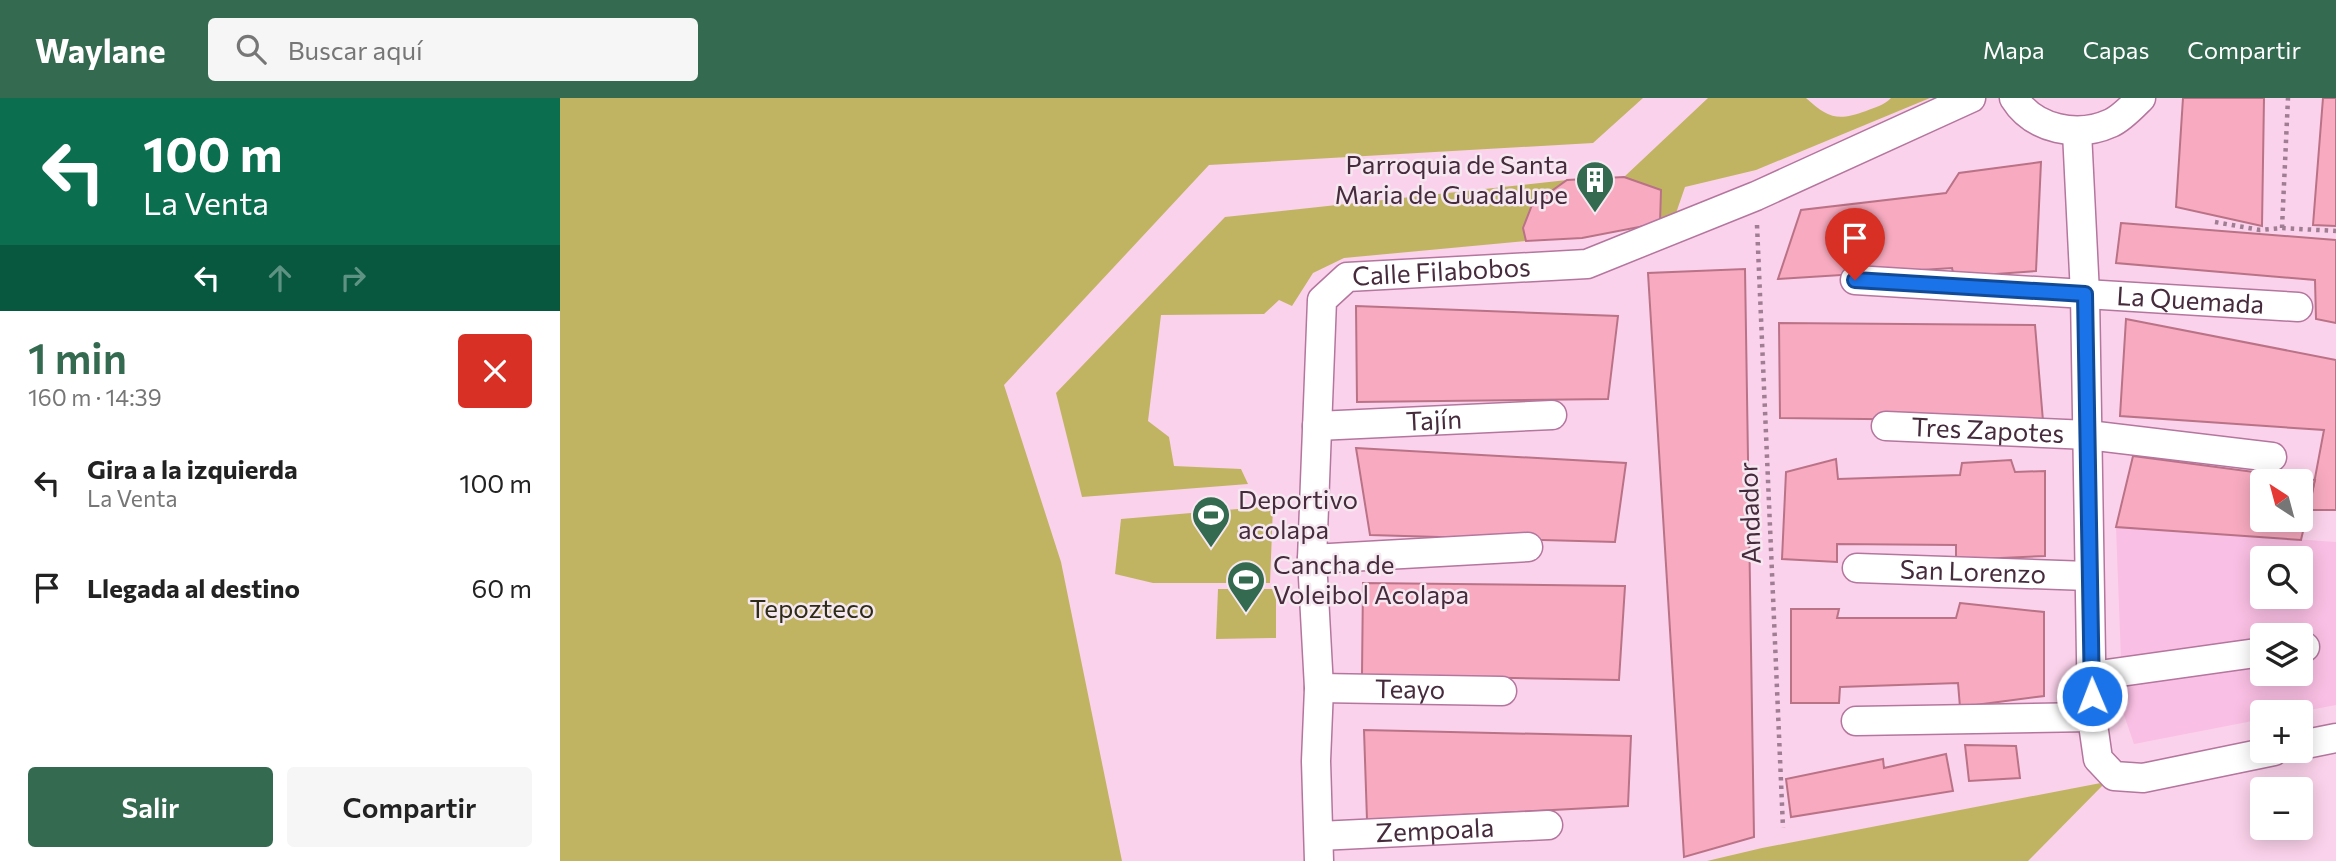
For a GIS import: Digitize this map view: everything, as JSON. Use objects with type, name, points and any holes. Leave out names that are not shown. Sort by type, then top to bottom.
[{"type":"street","name":"Calle Filabobos","points":[[1319,848],[1316,761],[1319,688],[1312,559],[1322,300],[1347,277],[1587,264],[1756,196],[1971,98]]},
{"type":"street","points":[[2014,98],[2020,108],[2046,126],[2077,132],[2113,123],[2141,98]]},
{"type":"street","points":[[2077,132],[2085,294],[2092,717],[2098,759],[2114,776],[2143,778],[2250,756]]},
{"type":"street","name":"La Quemada","points":[[1855,280],[2298,307]]},
{"type":"street","name":"Tajín","points":[[1317,426],[1552,415]]},
{"type":"street","name":"Tres Zapotes","points":[[1886,426],[2088,435],[2272,457]]},
{"type":"street","points":[[1312,559],[1528,547]]},
{"type":"street","name":"San Lorenzo","points":[[1857,568],[2088,576]]},
{"type":"street","points":[[2092,676],[2250,654]]},
{"type":"street","name":"Teayo","points":[[1319,688],[1502,691]]},
{"type":"street","points":[[1856,721],[2092,717]]},
{"type":"street","points":[[2313,743],[2336,738]]},
{"type":"street","name":"Zempoala","points":[[1319,848],[1548,825]]},
{"type":"path","points":[[2282,228],[2288,98]]},
{"type":"path","name":"Andador","points":[[1756,196],[1783,828]]},
{"type":"path","points":[[2215,222],[2260,230],[2282,228],[2336,231]]},
{"type":"shaded area","points":[[2116,527],[2336,542],[2336,705],[2313,709],[2313,700],[2250,700],[2250,722],[2134,744],[2123,712]]},
{"type":"green space","name":"Tepozteco","points":[[560,98],[1643,98],[1593,143],[1209,165],[1004,385],[1061,562],[1122,861],[560,861]]},
{"type":"green space","points":[[1708,98],[1806,98],[1828,114],[1841,117],[1866,111],[1891,98],[1930,98],[1756,170],[1685,187],[1674,219],[1660,223],[1661,190],[1624,177]]},
{"type":"green space","points":[[1567,180],[1542,198],[1530,212],[1526,221],[1526,241],[1344,258],[1313,273],[1292,306],[1279,300],[1264,314],[1161,315],[1148,421],[1169,437],[1174,466],[1241,469],[1248,484],[1082,497],[1056,393],[1225,217]]},
{"type":"green space","name":"Deportivo acolapa","points":[[1273,506],[1270,583],[1153,583],[1115,574],[1121,519]]},
{"type":"green space","name":"Cancha de Voleibol Acolapa","points":[[1218,589],[1276,589],[1276,638],[1216,639]]},
{"type":"green space","points":[[2106,782],[2028,861],[1707,861],[1762,848]]},
{"type":"building","points":[[2183,98],[2264,98],[2262,226],[2176,207]]},
{"type":"building","points":[[2323,98],[2336,98],[2336,226],[2313,225]]},
{"type":"building","points":[[2041,162],[2036,271],[1954,277],[1952,268],[1778,279],[1801,210],[1946,193],[1959,173]]},
{"type":"building","name":"Parroquia de Santa Maria de Guadalupe","points":[[1624,177],[1661,190],[1660,223],[1582,238],[1526,241],[1523,228],[1532,205],[1567,180]]},
{"type":"building","points":[[2121,223],[2336,240],[2336,323],[2316,319],[2315,280],[2116,263]]},
{"type":"building","points":[[1745,269],[1754,837],[1684,857],[1648,273]]},
{"type":"building","points":[[1356,306],[1618,316],[1608,399],[1357,402]]},
{"type":"building","points":[[2126,319],[2336,360],[2336,510],[2314,510],[2314,483],[2324,430],[2120,416]]},
{"type":"building","points":[[1779,323],[2035,325],[2043,421],[1780,418]]},
{"type":"building","points":[[1356,448],[1626,463],[1615,542],[1370,535]]},
{"type":"building","points":[[2133,456],[2250,471],[2250,532],[2303,532],[2301,540],[2116,527]]},
{"type":"building","points":[[1836,459],[1838,479],[1960,475],[1962,463],[2011,460],[2015,472],[2045,471],[2045,556],[1956,560],[1956,545],[1837,544],[1837,562],[1782,559],[1786,472]]},
{"type":"building","points":[[1363,583],[1625,586],[1619,680],[1362,675]]},
{"type":"building","points":[[1960,603],[2044,612],[2044,696],[1960,707],[1958,683],[1840,687],[1839,703],[1791,703],[1791,609],[1839,609],[1837,618],[1956,618]]},
{"type":"building","points":[[1364,730],[1631,736],[1628,806],[1367,820]]},
{"type":"building","points":[[1965,745],[2016,746],[2020,778],[1969,781]]},
{"type":"building","points":[[1946,754],[1953,791],[1791,817],[1786,779],[1883,759],[1884,768]]},
{"type":"place","name":"Parroquia de Santa Maria de Guadalupe","points":[[1595,214]]},
{"type":"place","name":"Deportivo acolapa","points":[[1211,549]]},
{"type":"place","name":"Cancha de Voleibol Acolapa","points":[[1246,614]]},
{"type":"route","points":[[1855,280],[2085,294],[2092,696]]}]
